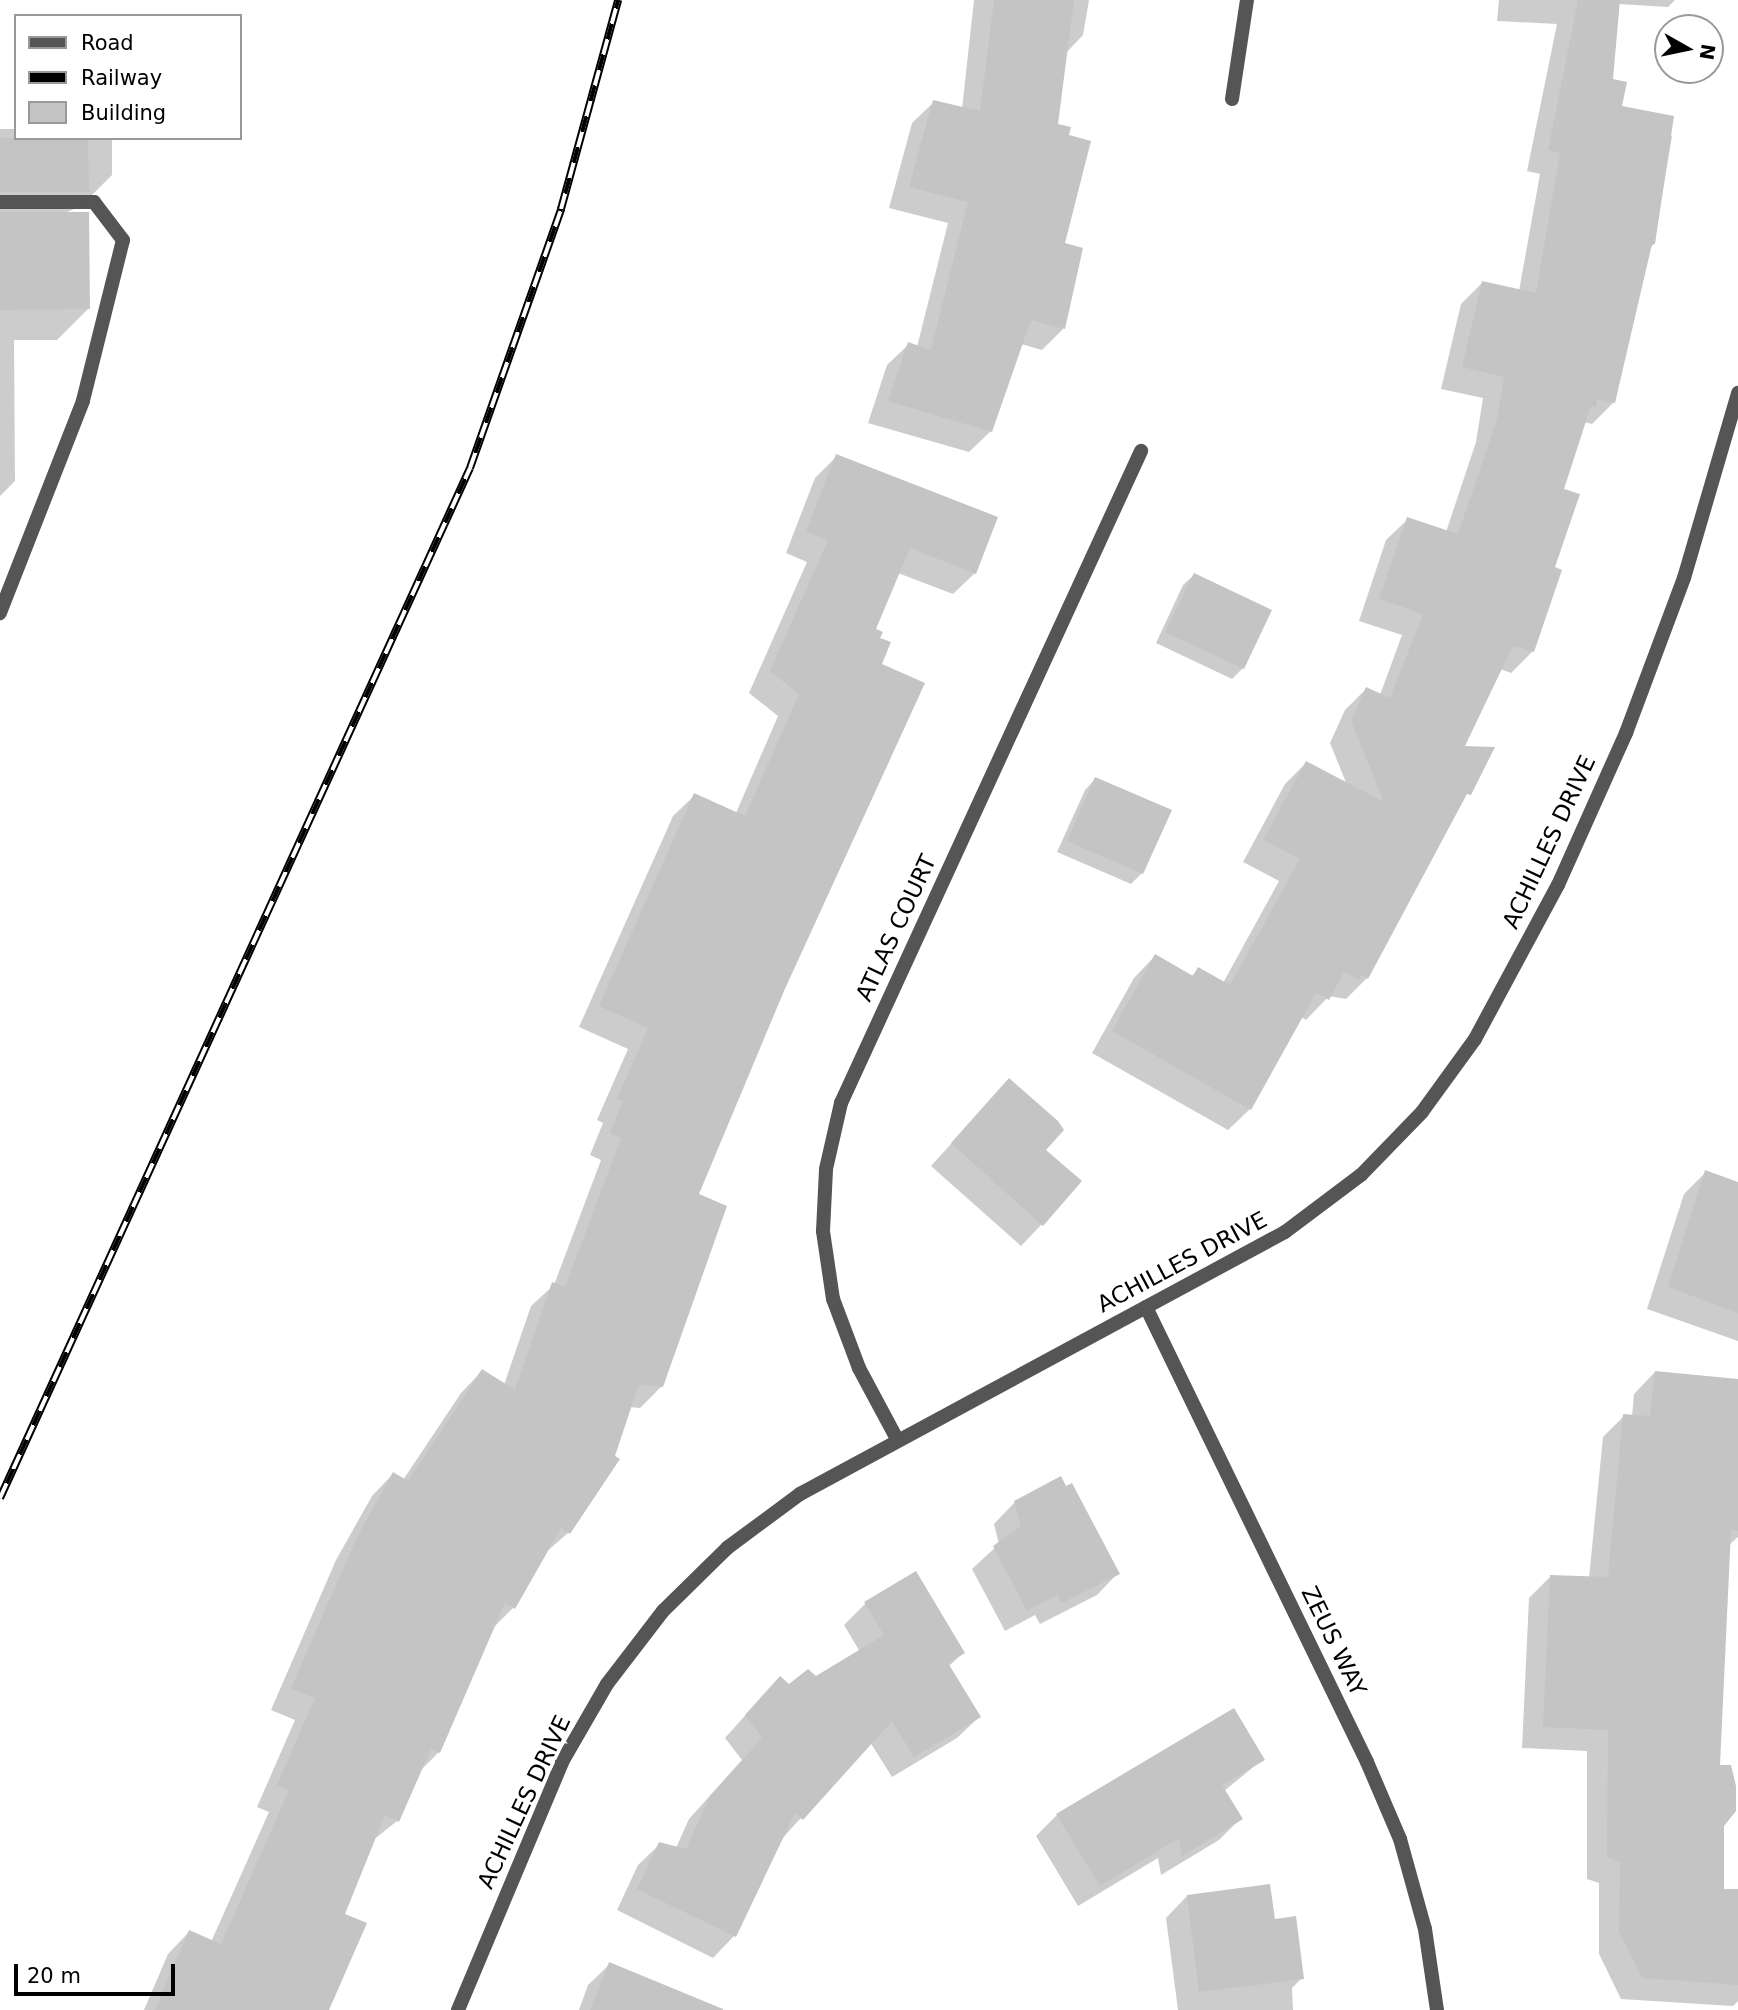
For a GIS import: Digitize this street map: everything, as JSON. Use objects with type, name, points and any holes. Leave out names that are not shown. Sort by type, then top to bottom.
[{"type":"street","points":[[1232,99],[1247,0]]},
{"type":"street","points":[[0,202],[94,202],[122,240],[83,401],[0,613]]},
{"type":"street","name":"ACHILLES DRIVE","points":[[458,2010],[562,1762],[607,1684],[663,1611],[727,1548],[800,1493],[1285,1232],[1361,1175],[1422,1112],[1475,1039],[1558,884],[1626,733],[1684,578],[1738,393]]},
{"type":"street","name":"ATLAS COURT","points":[[897,1439],[859,1368],[833,1299],[823,1231],[826,1170],[841,1103],[1141,451]]},
{"type":"street","name":"ZEUS WAY","points":[[1146,1307],[1367,1762],[1400,1839],[1424,1929],[1437,2010]]},
{"type":"building","points":[[994,0],[1074,0],[1058,124],[1071,127],[1069,135],[1091,141],[1065,243],[1083,248],[1065,329],[1031,320],[992,432],[888,401],[908,342],[931,350],[968,202],[909,187],[933,100],[980,111]]},
{"type":"building","points":[[1578,0],[1620,0],[1613,79],[1627,82],[1622,106],[1674,116],[1655,244],[1652,244],[1615,403],[1597,399],[1596,407],[1591,406],[1564,489],[1580,494],[1555,567],[1562,570],[1534,652],[1516,646],[1510,652],[1465,746],[1495,747],[1471,795],[1467,794],[1368,979],[1362,975],[1359,980],[1344,972],[1329,1000],[1316,993],[1251,1110],[1112,1031],[1155,954],[1193,976],[1198,967],[1230,985],[1300,859],[1263,840],[1306,761],[1384,802],[1351,721],[1366,687],[1390,698],[1423,614],[1379,599],[1407,517],[1458,534],[1497,419],[1504,377],[1462,367],[1482,281],[1536,293],[1560,153],[1548,150]]},
{"type":"building","points":[[0,138],[88,140],[89,192],[0,192]]},
{"type":"building","points":[[0,212],[89,212],[90,309],[0,310]]},
{"type":"building","points":[[836,454],[998,517],[976,574],[910,548],[876,629],[883,632],[880,638],[891,642],[882,664],[925,683],[784,991],[699,1194],[727,1206],[663,1387],[639,1384],[615,1456],[620,1459],[570,1534],[561,1528],[515,1609],[505,1603],[440,1753],[431,1749],[399,1822],[385,1815],[345,1914],[367,1923],[329,2010],[155,2010],[189,1930],[221,1944],[289,1790],[277,1785],[315,1698],[291,1688],[357,1537],[393,1472],[408,1481],[482,1369],[515,1390],[552,1282],[565,1287],[621,1138],[610,1133],[623,1101],[617,1099],[648,1028],[599,1006],[694,793],[745,816],[799,694],[770,671],[828,540],[806,532]]},
{"type":"building","points":[[1194,573],[1272,610],[1244,669],[1165,632]]},
{"type":"building","points":[[1095,777],[1172,810],[1143,874],[1067,841]]},
{"type":"building","points":[[1009,1078],[1058,1121],[1064,1130],[1046,1150],[1082,1181],[1043,1226],[951,1143]]},
{"type":"building","points":[[1705,1170],[1738,1182],[1738,1313],[1668,1287]]},
{"type":"building","points":[[1655,1371],[1738,1379],[1738,1531],[1731,1530],[1720,1765],[1731,1765],[1736,1786],[1736,1811],[1724,1826],[1724,1889],[1738,1889],[1738,1985],[1642,1978],[1619,1932],[1620,1862],[1607,1857],[1608,1730],[1543,1727],[1550,1575],[1608,1577],[1623,1414],[1650,1416]]},
{"type":"building","points":[[1061,1476],[1066,1486],[1072,1483],[1120,1574],[1062,1603],[1057,1595],[1027,1611],[993,1546],[1021,1526],[1014,1501]]},
{"type":"building","points":[[916,1571],[965,1653],[948,1663],[981,1717],[914,1757],[892,1721],[803,1820],[795,1813],[736,1937],[637,1889],[659,1842],[686,1849],[710,1796],[762,1738],[745,1715],[780,1676],[789,1684],[808,1669],[816,1676],[884,1635],[864,1602]]},
{"type":"building","points":[[1234,1708],[1265,1760],[1222,1785],[1243,1819],[1182,1856],[1179,1838],[1100,1886],[1056,1814]]},
{"type":"building","points":[[1270,1884],[1275,1919],[1296,1916],[1304,1979],[1199,1992],[1187,1895]]},
{"type":"building","points":[[609,1962],[723,2009],[723,2010],[590,2010]]},
{"type":"railway","points":[[0,1498],[470,468],[561,209],[618,0]]}]
